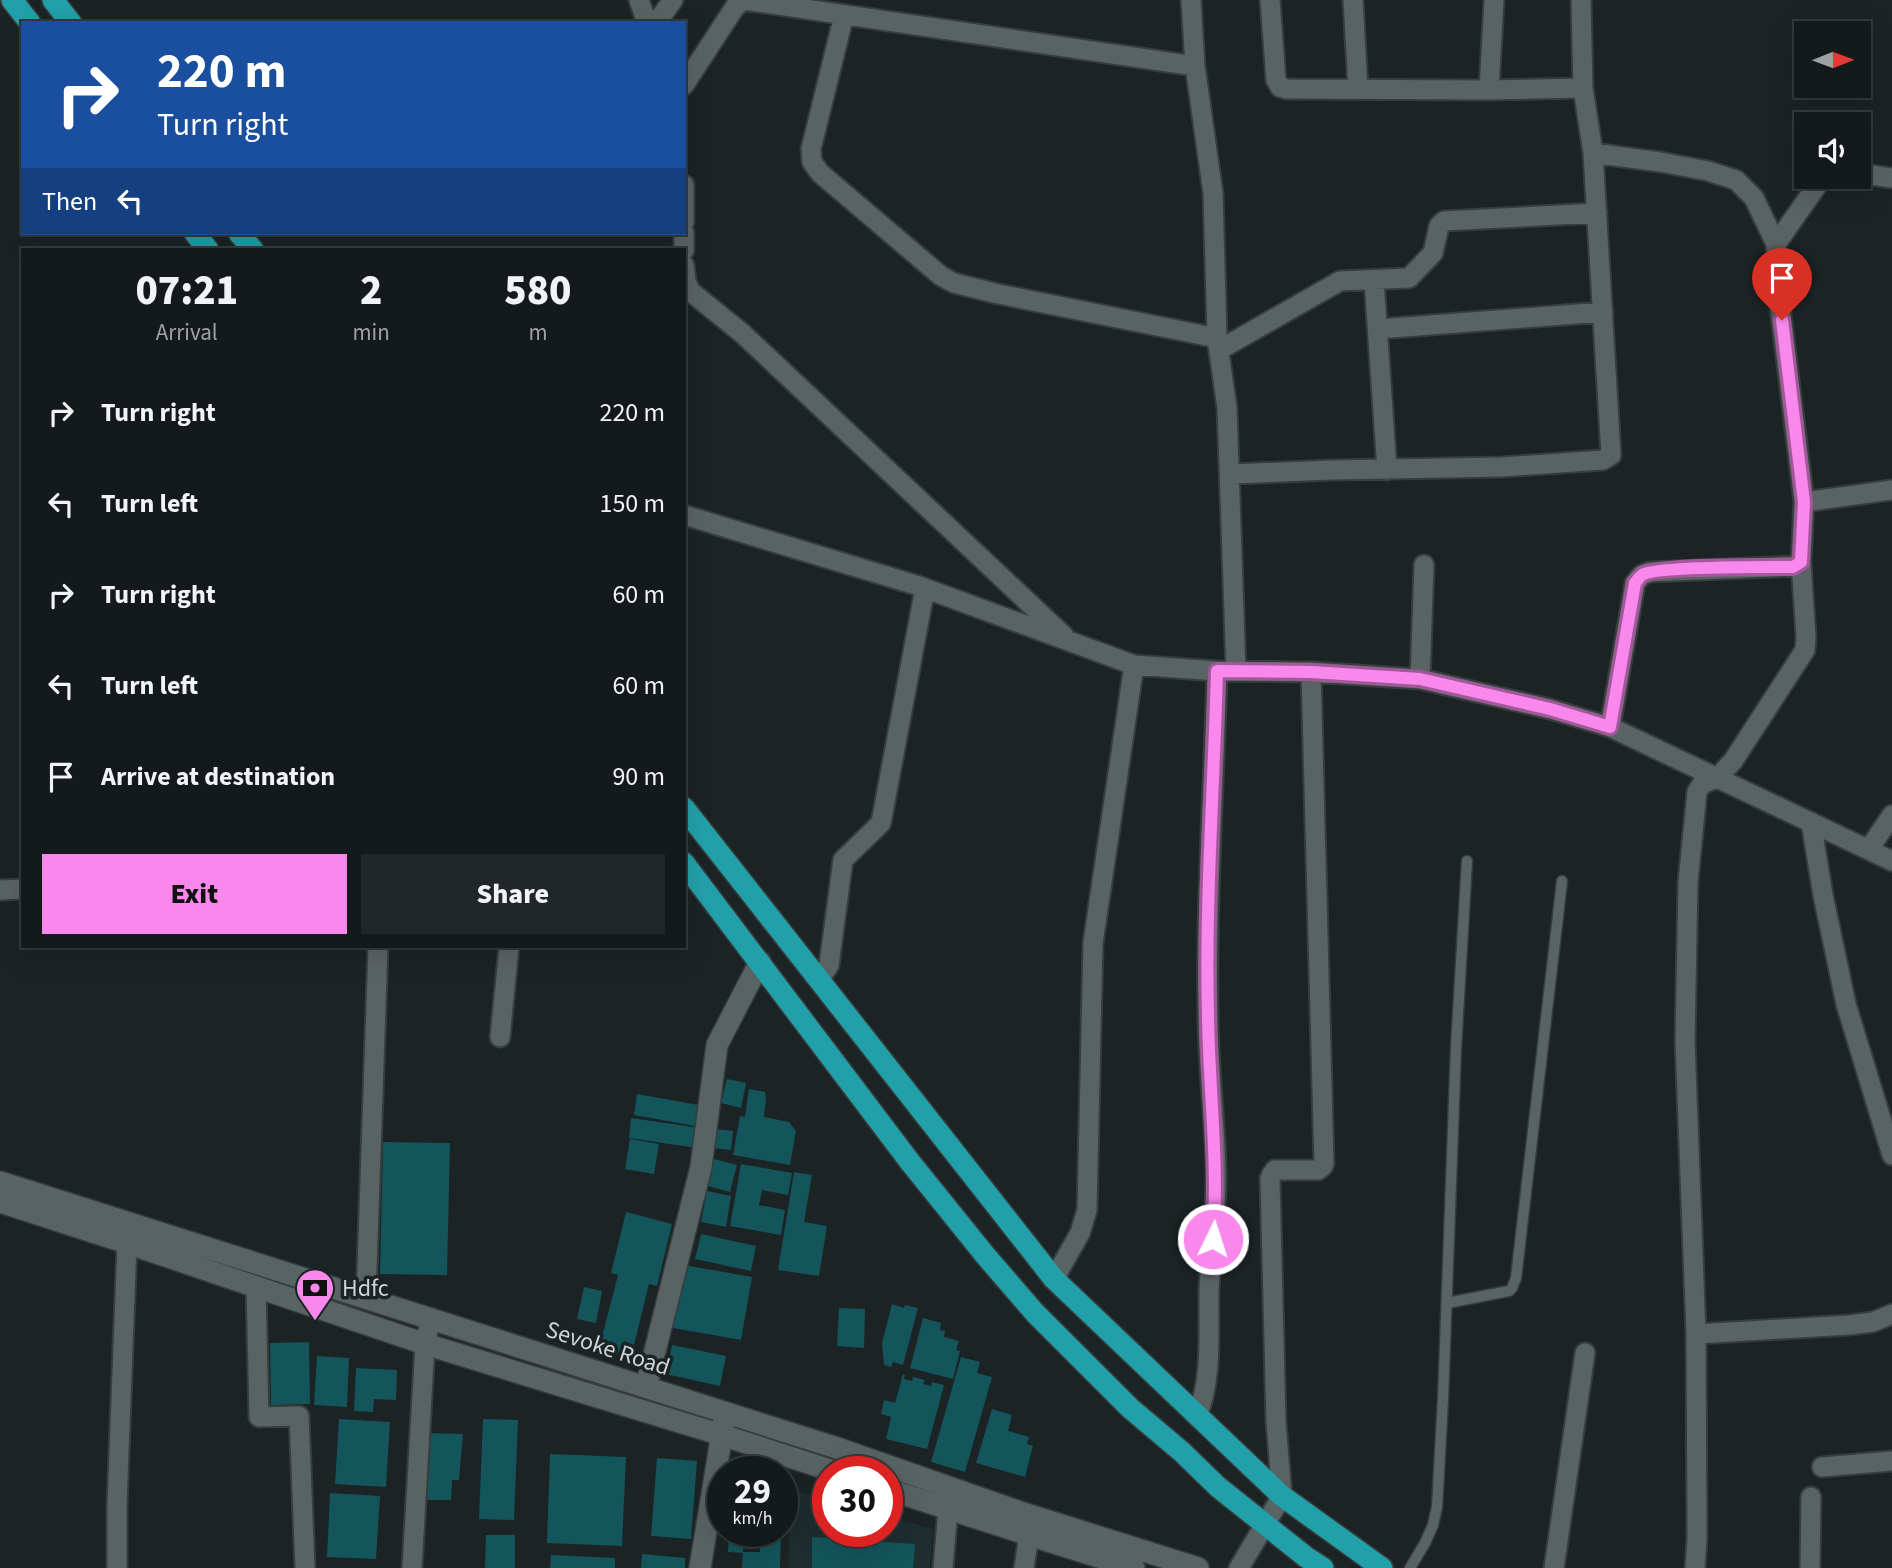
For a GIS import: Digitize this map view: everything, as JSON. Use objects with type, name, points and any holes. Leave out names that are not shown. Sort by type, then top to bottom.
[{"type":"highway","points":[[12,0],[28,21]]},
{"type":"highway","points":[[53,0],[69,21]]},
{"type":"highway","points":[[686,811],[1054,1279],[1282,1496],[1382,1568]]},
{"type":"highway","points":[[686,866],[910,1162],[1035,1313],[1130,1408],[1218,1487],[1323,1568]]},
{"type":"main road","points":[[646,1387],[701,1167],[718,1045],[760,962]]},
{"type":"main road","name":"Sevoke Road","points":[[0,1182],[850,1452],[1020,1512],[1198,1568]]},
{"type":"main road","name":"Sevoke Road","points":[[0,1202],[425,1344],[812,1464]]},
{"type":"main road","points":[[701,1568],[725,1413]]},
{"type":"main road","points":[[903,1494],[1134,1568]]},
{"type":"street","points":[[639,0],[646,21]]},
{"type":"street","points":[[657,21],[673,0]]},
{"type":"street","points":[[686,82],[735,7],[744,0],[1195,66]]},
{"type":"street","points":[[1191,0],[1195,66],[1213,193],[1218,344],[1227,408],[1231,474],[1227,671],[1211,824],[1208,1017],[1215,1144],[1215,1215],[1209,1287],[1207,1380],[1197,1416]]},
{"type":"street","points":[[1270,0],[1277,85],[1287,89],[1583,88]]},
{"type":"street","points":[[1353,0],[1358,89]]},
{"type":"street","points":[[1489,90],[1494,0]]},
{"type":"street","points":[[1231,474],[1502,467],[1608,458],[1612,451],[1593,153],[1583,88],[1581,0]]},
{"type":"street","points":[[844,15],[814,132],[812,162],[839,190],[941,276],[954,283],[1218,344],[1337,282],[1411,276],[1433,253],[1439,226],[1444,222],[1597,213]]},
{"type":"street","points":[[1593,153],[1708,171],[1736,180],[1754,198],[1776,244],[1779,299],[1804,502],[1801,562],[1805,650],[1733,761],[1717,778],[1702,784],[1697,792],[1688,882],[1685,1041],[1696,1334],[1695,1568]]},
{"type":"street","points":[[1871,175],[1892,177]]},
{"type":"street","points":[[1776,244],[1815,189]]},
{"type":"street","points":[[1374,280],[1387,470]]},
{"type":"street","points":[[686,281],[697,298],[743,334],[1069,641]]},
{"type":"street","points":[[1378,329],[1603,312]]},
{"type":"street","points":[[1804,502],[1892,490]]},
{"type":"street","points":[[686,516],[925,588],[1134,665],[1420,679],[1550,709],[1610,727],[1892,861]]},
{"type":"street","points":[[1610,727],[1635,583],[1642,575],[1697,568],[1793,567],[1801,562]]},
{"type":"street","points":[[1420,679],[1424,565]]},
{"type":"street","points":[[819,980],[829,965],[843,860],[881,823],[925,588]]},
{"type":"street","points":[[1054,1279],[1080,1233],[1087,1210],[1093,943],[1134,665]]},
{"type":"street","points":[[1240,1568],[1282,1496],[1276,1422],[1270,1178],[1279,1169],[1318,1170],[1324,1163],[1311,672]]},
{"type":"street","points":[[1869,849],[1892,815]]},
{"type":"street","points":[[1811,822],[1846,1004],[1892,1153]]},
{"type":"street","points":[[0,890],[21,889]]},
{"type":"street","points":[[366,1298],[378,948]]},
{"type":"street","points":[[500,1037],[509,948]]},
{"type":"street","points":[[117,1568],[127,1243]]},
{"type":"street","points":[[256,1287],[259,1417],[299,1416],[305,1568]]},
{"type":"street","points":[[1696,1334],[1849,1325],[1873,1322],[1892,1314]]},
{"type":"street","points":[[412,1568],[425,1344],[431,1318]]},
{"type":"street","points":[[1554,1568],[1585,1353]]},
{"type":"street","points":[[1822,1467],[1892,1461]]},
{"type":"street","points":[[1810,1568],[1811,1497]]},
{"type":"street","points":[[943,1568],[948,1509]]},
{"type":"street","points":[[1024,1568],[1029,1535]]},
{"type":"lane","points":[[1410,1568],[1433,1525],[1437,1507],[1456,1048],[1467,861]]},
{"type":"lane","points":[[1447,1303],[1509,1292],[1516,1278],[1562,881]]},
{"type":"shaded area","points":[[798,1492],[812,1495],[812,1547],[903,1547],[903,1521],[933,1529],[930,1568],[789,1568],[789,1547],[798,1547]]},
{"type":"building","points":[[727,1079],[746,1083],[741,1108],[721,1103]]},
{"type":"building","points":[[749,1089],[765,1092],[764,1117],[789,1122],[796,1131],[790,1165],[733,1155],[740,1116],[745,1117]]},
{"type":"building","points":[[637,1094],[704,1106],[701,1127],[634,1115]]},
{"type":"building","points":[[631,1118],[700,1128],[697,1148],[629,1138]]},
{"type":"building","points":[[716,1129],[733,1131],[731,1150],[713,1148]]},
{"type":"building","points":[[630,1139],[659,1144],[654,1174],[625,1169]]},
{"type":"building","points":[[383,1142],[450,1143],[447,1275],[380,1274]]},
{"type":"building","points":[[714,1159],[737,1165],[730,1192],[708,1186]]},
{"type":"building","points":[[741,1164],[792,1173],[788,1195],[762,1190],[759,1205],[785,1210],[781,1235],[730,1226]]},
{"type":"building","points":[[794,1172],[812,1175],[804,1222],[827,1226],[819,1276],[778,1270]]},
{"type":"building","points":[[707,1191],[731,1196],[726,1227],[701,1222]]},
{"type":"building","points":[[626,1212],[672,1224],[657,1286],[649,1284],[631,1357],[599,1349],[618,1275],[611,1273]]},
{"type":"building","points":[[701,1234],[756,1246],[751,1271],[695,1259]]},
{"type":"building","points":[[684,1265],[752,1277],[741,1340],[673,1328]]},
{"type":"building","points":[[584,1287],[602,1291],[596,1323],[577,1319]]},
{"type":"building","points":[[892,1304],[904,1308],[905,1305],[918,1308],[903,1365],[893,1362],[891,1367],[884,1365],[882,1343]]},
{"type":"building","points":[[839,1308],[865,1309],[864,1348],[837,1346]]},
{"type":"building","points":[[923,1318],[941,1323],[940,1330],[945,1331],[944,1337],[959,1341],[956,1350],[960,1351],[953,1379],[910,1368]]},
{"type":"building","points":[[309,1342],[310,1404],[271,1405],[270,1343]]},
{"type":"building","points":[[672,1345],[726,1356],[720,1386],[666,1374]]},
{"type":"building","points":[[317,1356],[349,1358],[347,1407],[314,1405]]},
{"type":"building","points":[[961,1357],[980,1362],[977,1373],[992,1377],[965,1472],[931,1462]]},
{"type":"building","points":[[356,1368],[397,1370],[396,1400],[374,1399],[373,1412],[354,1411]]},
{"type":"building","points":[[903,1374],[904,1379],[912,1381],[913,1377],[925,1380],[923,1384],[931,1386],[932,1382],[944,1385],[927,1449],[886,1439],[891,1417],[881,1414],[884,1400],[895,1403]]},
{"type":"building","points":[[992,1409],[1012,1415],[1008,1431],[1029,1437],[1027,1444],[1033,1446],[1025,1477],[976,1463]]},
{"type":"building","points":[[339,1419],[390,1422],[386,1487],[335,1484]]},
{"type":"building","points":[[483,1419],[518,1420],[514,1520],[479,1519]]},
{"type":"building","points":[[426,1433],[463,1434],[459,1480],[452,1480],[451,1500],[423,1500]]},
{"type":"building","points":[[550,1454],[626,1457],[622,1546],[547,1543]]},
{"type":"building","points":[[657,1458],[697,1461],[691,1539],[651,1536]]},
{"type":"building","points":[[330,1493],[380,1496],[376,1559],[327,1557]]},
{"type":"building","points":[[486,1535],[515,1535],[515,1568],[485,1568]]},
{"type":"building","points":[[903,1543],[915,1544],[913,1568],[812,1568],[812,1547],[903,1547]]},
{"type":"building","points":[[728,1547],[743,1547],[743,1552],[760,1552],[760,1547],[781,1547],[780,1568],[742,1568],[743,1553],[728,1552]]},
{"type":"building","points":[[642,1554],[685,1558],[685,1568],[641,1568]]},
{"type":"building","points":[[551,1555],[615,1558],[615,1568],[550,1568]]},
{"type":"place","name":"Hdfc","points":[[315,1322]]},
{"type":"route","points":[[1213,1239],[1216,1171],[1208,1017],[1208,952],[1217,671],[1311,672],[1420,679],[1550,709],[1610,727],[1635,583],[1642,575],[1697,568],[1793,567],[1801,562],[1804,502],[1782,320]]}]
